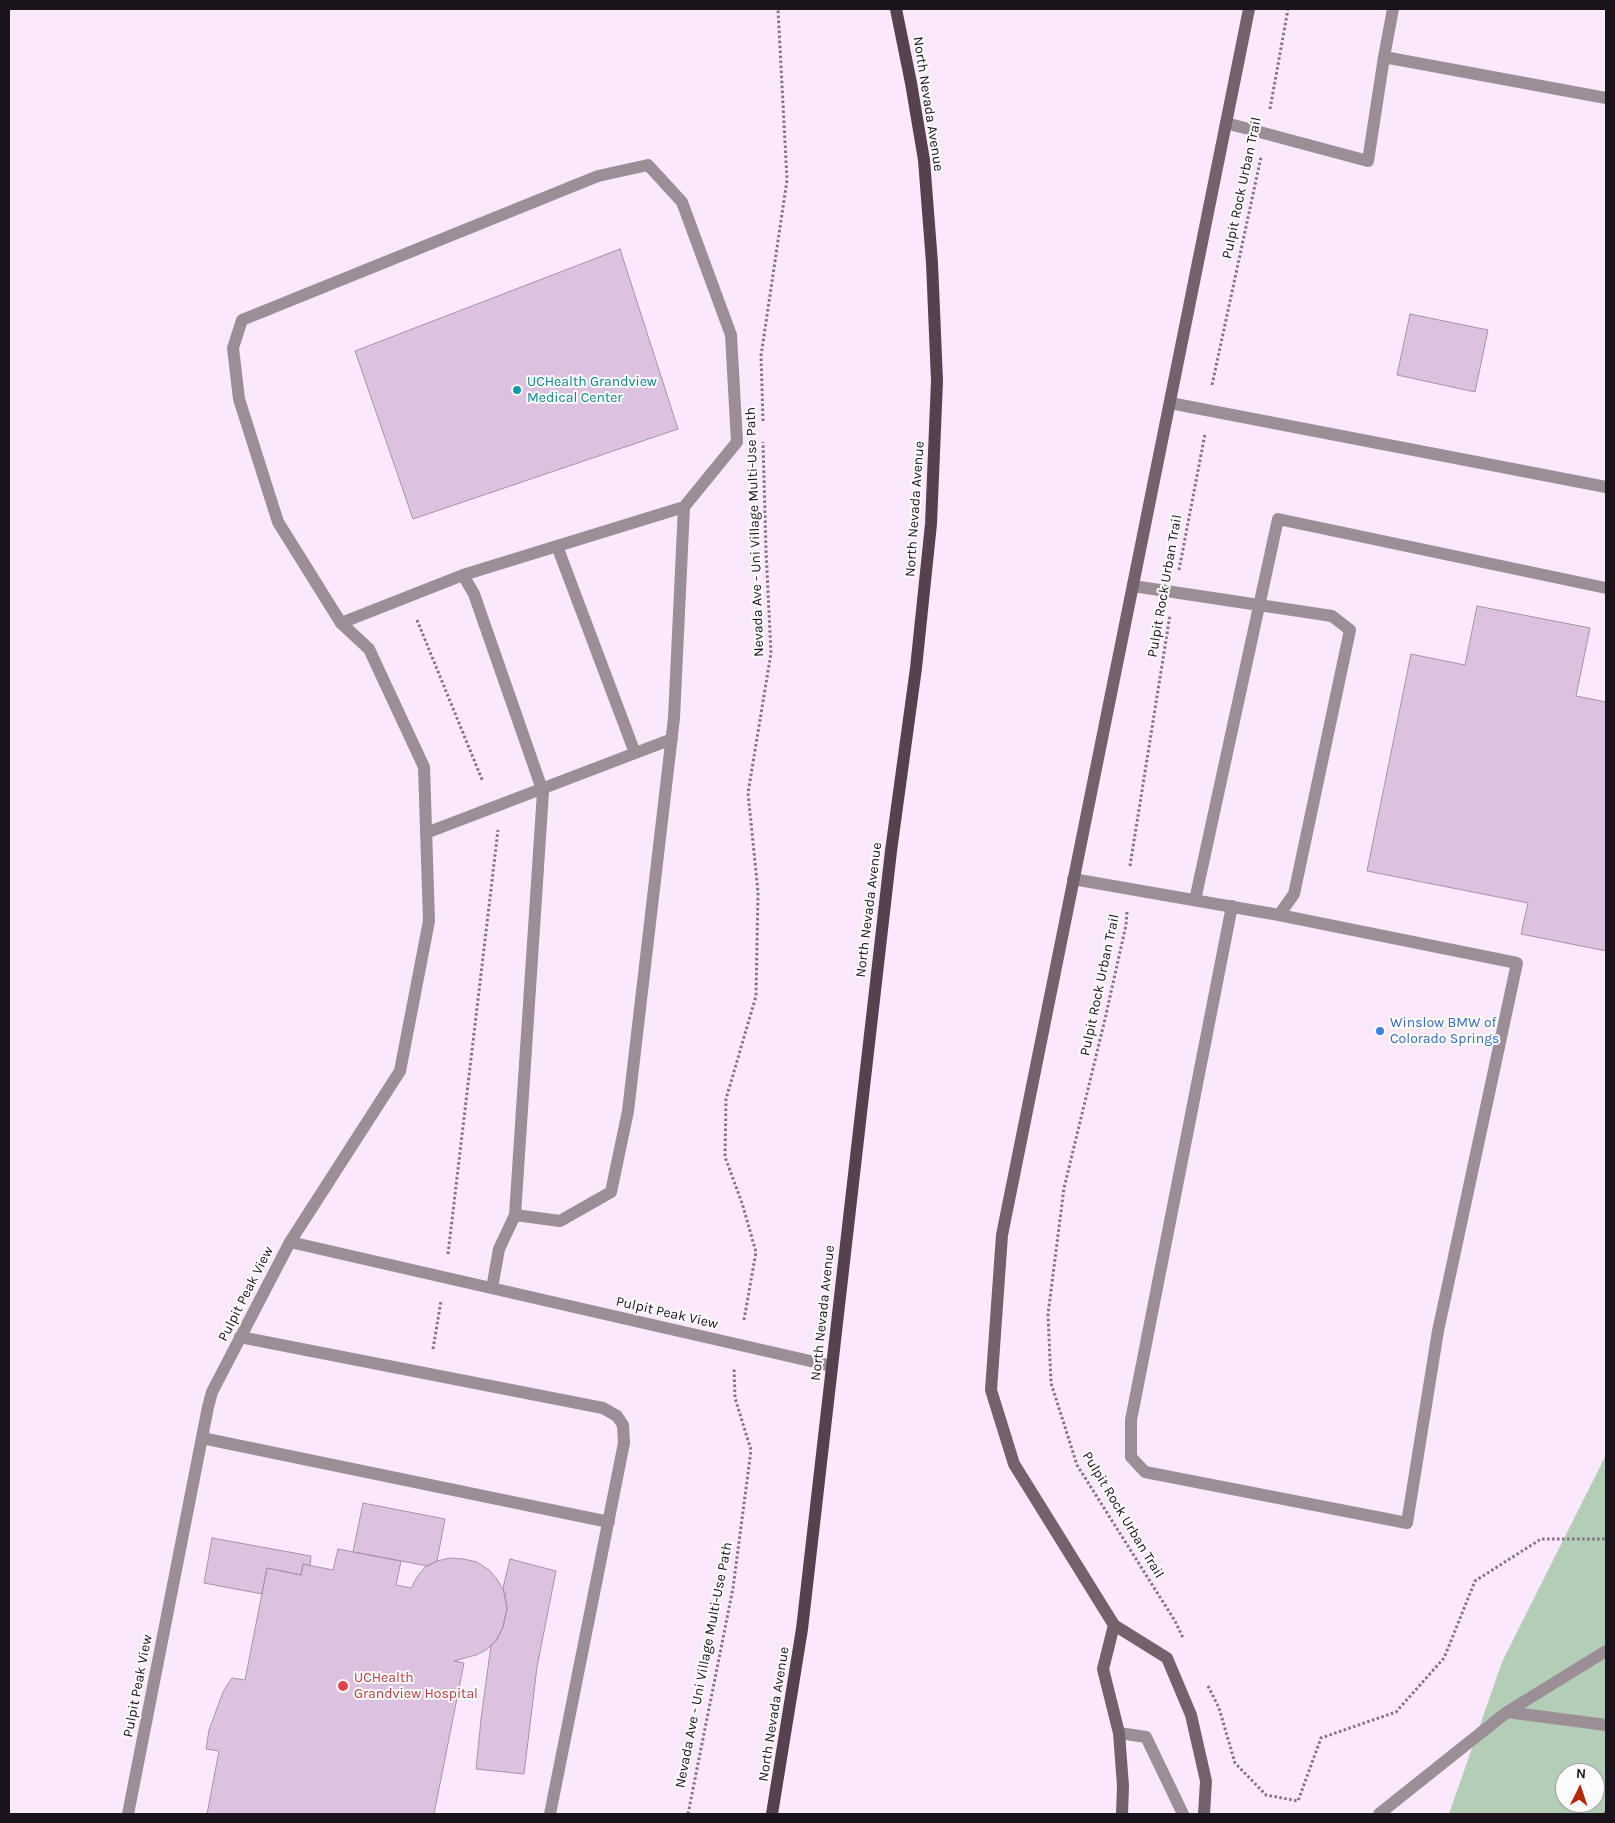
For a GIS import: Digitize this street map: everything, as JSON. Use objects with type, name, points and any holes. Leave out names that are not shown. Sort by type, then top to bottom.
[{"type":"main road","name":"North Nevada Avenue","points":[[772,1814],[802,1629],[891,851],[916,668],[932,506],[937,381],[932,263],[924,160],[896,9]]},
{"type":"main road","points":[[1204,1814],[1206,1780],[1191,1715],[1167,1658],[1114,1625],[1014,1464],[991,1390],[1002,1235],[1249,9]]},
{"type":"main road","points":[[1114,1625],[1103,1669],[1119,1733],[1123,1786],[1122,1814]]},
{"type":"street","points":[[1226,123],[1368,161],[1393,9]]},
{"type":"street","points":[[1384,57],[1606,98]]},
{"type":"street","points":[[290,1242],[400,1071],[429,921],[424,766],[369,649],[341,622],[278,522],[239,399],[233,348],[242,320],[598,176],[648,165],[682,202],[731,335],[737,442],[684,507],[463,575],[341,622]]},
{"type":"street","points":[[1170,403],[1606,487]]},
{"type":"street","points":[[515,1215],[560,1221],[611,1192],[628,1111],[672,739],[684,507]]},
{"type":"street","points":[[1195,900],[1278,519],[1606,588]]},
{"type":"street","points":[[557,546],[635,753]]},
{"type":"street","points":[[463,575],[474,594],[543,792],[515,1215],[499,1249],[492,1288]]},
{"type":"street","points":[[1133,586],[1332,616],[1350,630],[1294,894],[1279,915]]},
{"type":"street","points":[[426,833],[672,739]]},
{"type":"street","points":[[1074,879],[1232,906],[1517,963],[1438,1331],[1407,1523],[1145,1472],[1131,1457],[1131,1420],[1232,906]]},
{"type":"street","name":"Pulpit Peak View","points":[[128,1814],[212,1392],[290,1242],[832,1366]]},
{"type":"street","points":[[240,1337],[603,1408],[617,1416],[623,1425],[624,1443],[550,1814]]},
{"type":"street","points":[[202,1438],[609,1522]]},
{"type":"street","points":[[1379,1814],[1507,1712],[1606,1651]]},
{"type":"street","points":[[1507,1712],[1606,1725]]},
{"type":"street","points":[[1119,1733],[1146,1737],[1183,1814]]},
{"type":"path","name":"Nevada Ave - Uni Village Multi-Use Path","points":[[763,424],[761,356],[787,180],[778,9]]},
{"type":"path","name":"Pulpit Rock Urban Trail","points":[[1184,1638],[1077,1465],[1051,1384],[1048,1314],[1064,1188],[1126,925],[1131,862],[1174,592],[1212,386],[1266,133],[1288,9]]},
{"type":"path","name":"Nevada Ave - Uni Village Multi-Use Path","points":[[688,1814],[733,1588],[751,1450],[735,1398],[734,1365],[756,1252],[742,1203],[725,1156],[726,1099],[756,996],[758,892],[748,793],[771,653],[763,434]]},
{"type":"path","points":[[417,620],[483,782]]},
{"type":"path","points":[[448,1257],[499,827]]},
{"type":"path","points":[[428,1374],[442,1298]]},
{"type":"path","points":[[1206,1682],[1219,1708],[1235,1763],[1266,1795],[1298,1801],[1321,1738],[1396,1712],[1444,1658],[1475,1581],[1541,1538],[1606,1539]]},
{"type":"path","points":[[1604,1814],[1606,1809]]},
{"type":"green space","points":[[1606,1455],[1606,1814],[1449,1814],[1502,1662]]},
{"type":"building","name":"UCHealth Grandview Medical Center","points":[[620,249],[678,429],[413,519],[355,351]]},
{"type":"building","points":[[1410,314],[1488,330],[1475,392],[1397,375]]},
{"type":"building","points":[[1477,606],[1590,628],[1576,696],[1606,702],[1606,951],[1521,934],[1528,903],[1367,871],[1411,654],[1465,665]]},
{"type":"building","points":[[363,1503],[445,1519],[437,1561],[428,1566],[353,1552]]},
{"type":"building","points":[[212,1538],[311,1556],[310,1566],[303,1564],[301,1575],[267,1568],[262,1594],[204,1583]]},
{"type":"building","name":"UCHealth Grandview Hospital","points":[[338,1549],[401,1561],[396,1585],[411,1588],[425,1567],[437,1561],[450,1558],[477,1562],[489,1570],[505,1593],[507,1609],[503,1627],[496,1641],[486,1650],[476,1655],[454,1661],[464,1663],[434,1814],[207,1814],[219,1751],[206,1749],[209,1730],[223,1692],[232,1678],[245,1680],[267,1568],[301,1575],[303,1564],[333,1570]]},
{"type":"building","points":[[510,1559],[556,1571],[537,1667],[524,1774],[476,1769],[491,1645],[496,1641],[503,1627],[507,1609],[503,1588]]},
{"type":"place","name":"UCHealth Grandview Medical Center","points":[[517,390]]},
{"type":"place","name":"Winslow BMW of Colorado Springs","points":[[1380,1031]]},
{"type":"place","name":"UCHealth Grandview Hospital","points":[[343,1686]]}]
